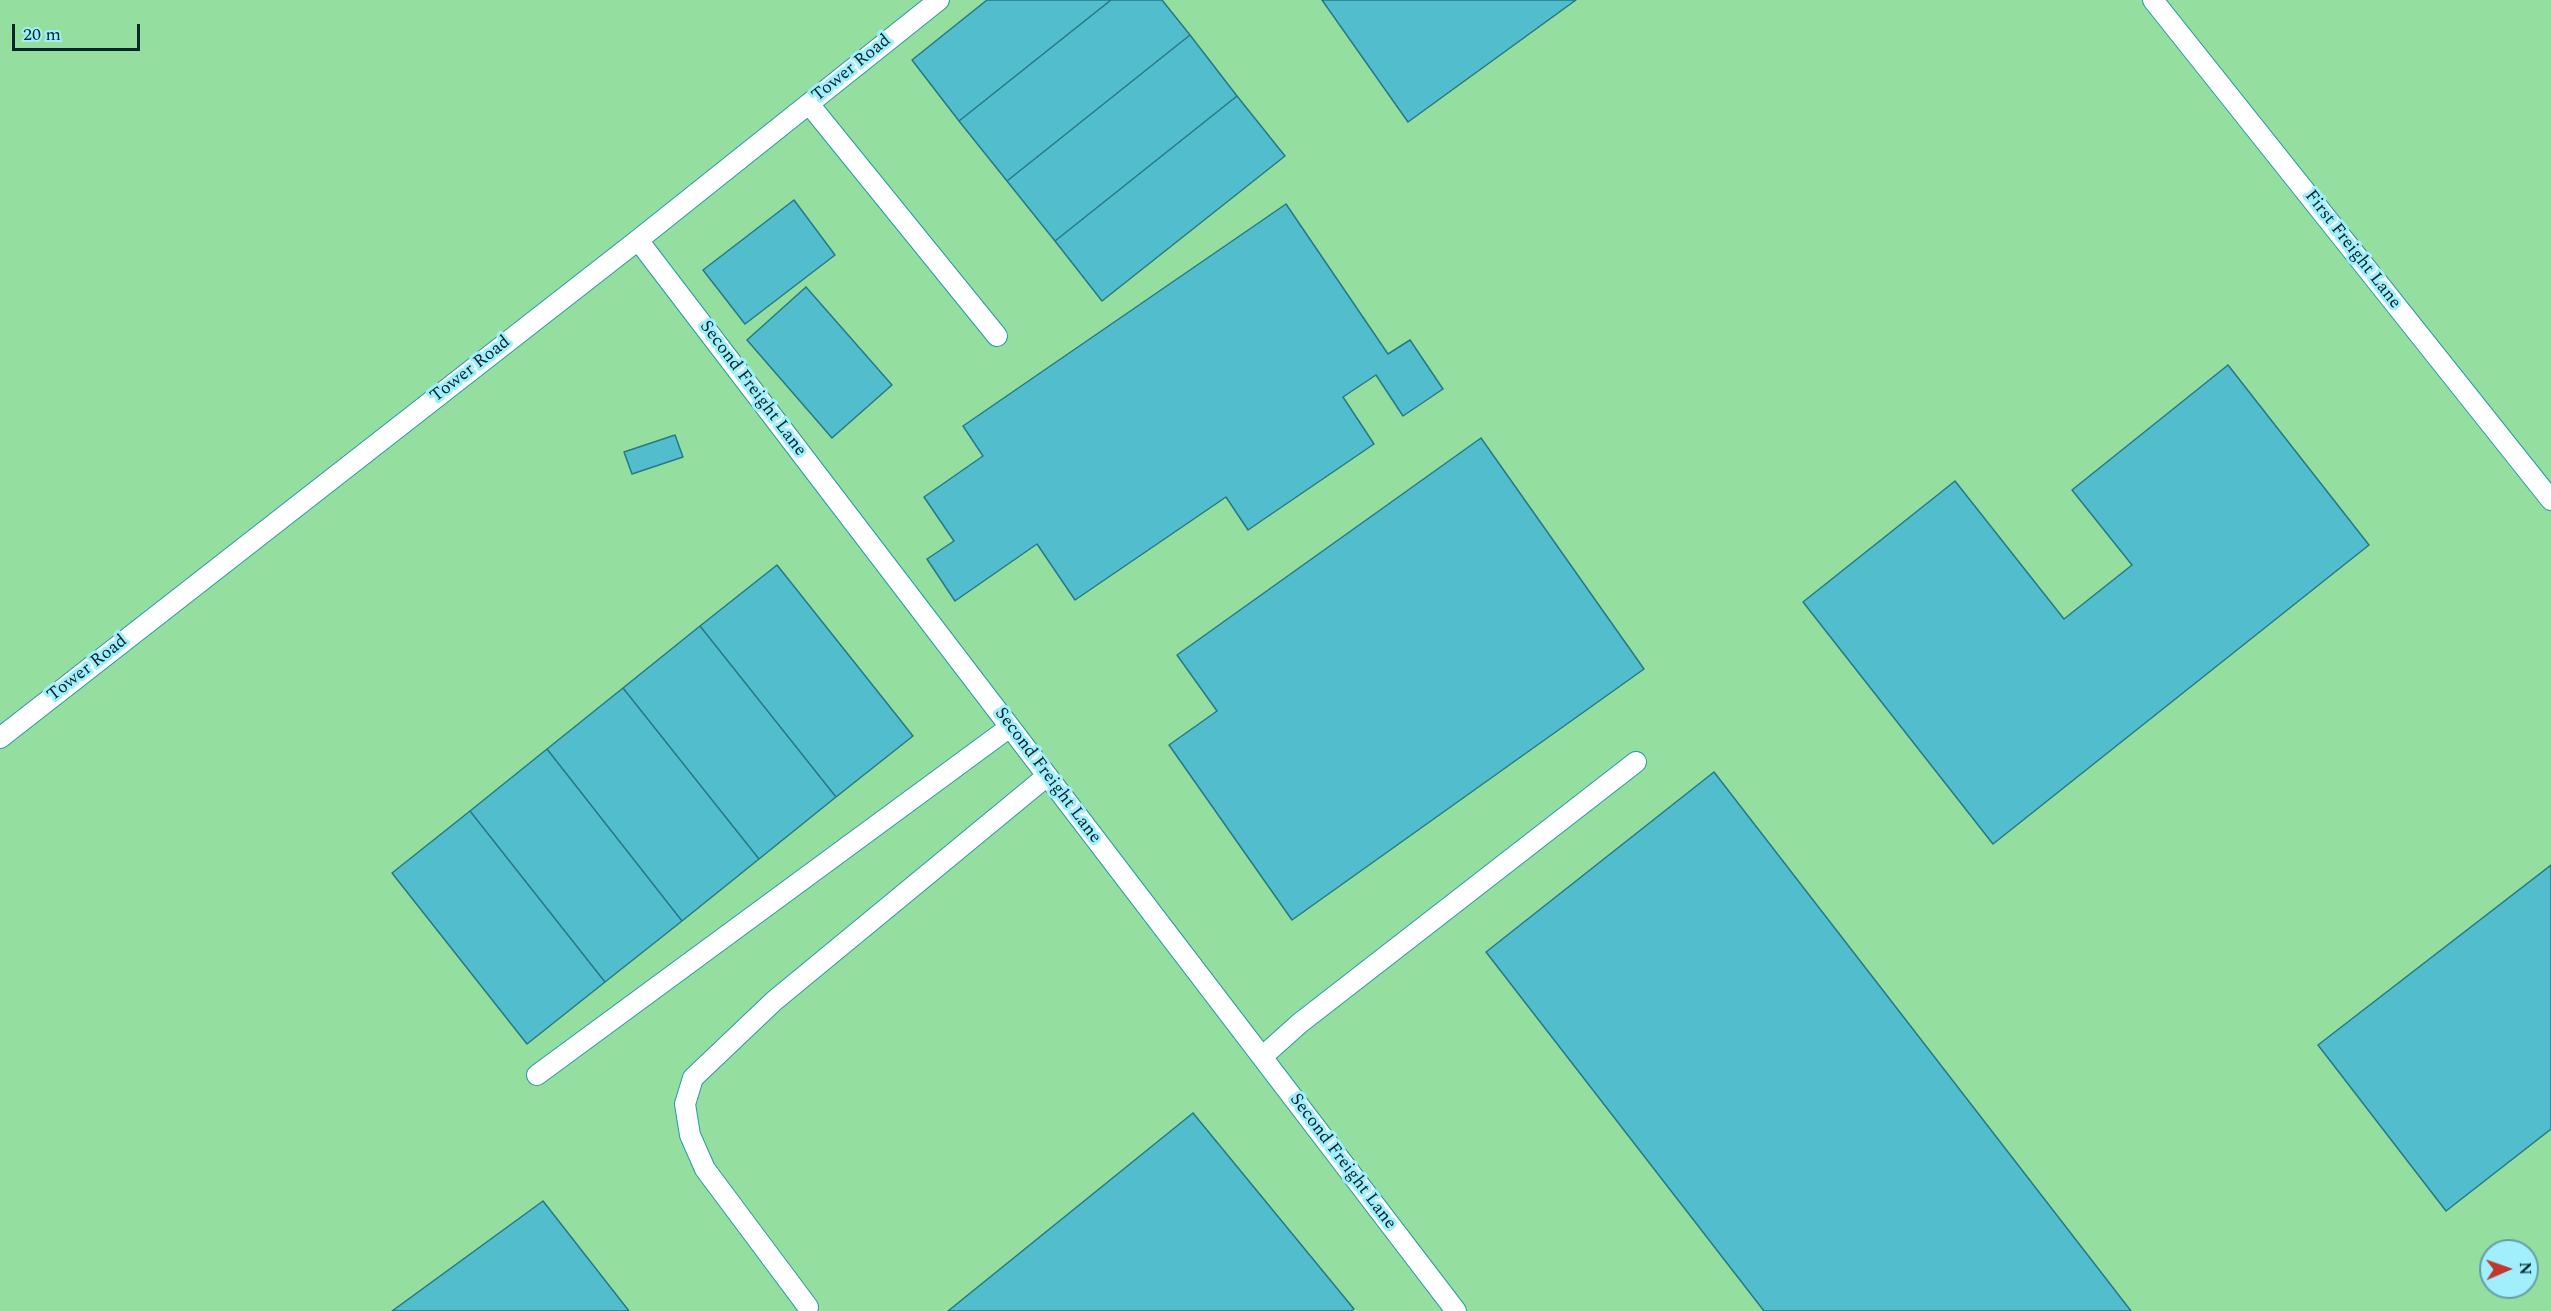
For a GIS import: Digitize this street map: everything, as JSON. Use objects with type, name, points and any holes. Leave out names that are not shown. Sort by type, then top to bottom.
[{"type":"lane","name":"Tower Road","points":[[0,738],[638,240],[939,0]]},
{"type":"lane","name":"First Freight Lane","points":[[2153,0],[2551,500]]},
{"type":"lane","points":[[808,104],[997,336]]},
{"type":"lane","name":"Second Freight Lane","points":[[638,240],[1456,1311]]},
{"type":"lane","points":[[537,1075],[1010,727]]},
{"type":"lane","points":[[1262,1057],[1300,1023],[1636,762]]},
{"type":"lane","points":[[808,1307],[705,1169],[690,1135],[685,1104],[693,1078],[774,1001],[1047,776]]},
{"type":"green space","points":[[0,0],[2551,0],[2551,1311],[0,1311]]},
{"type":"building","points":[[987,0],[1111,0],[959,121],[912,60]]},
{"type":"building","points":[[1111,0],[1162,0],[1190,35],[1007,181],[959,121]]},
{"type":"building","points":[[1322,0],[1576,0],[1408,122]]},
{"type":"building","points":[[1190,35],[1237,96],[1055,241],[1007,181]]},
{"type":"building","points":[[1237,96],[1285,156],[1102,301],[1055,241]]},
{"type":"building","points":[[794,200],[835,255],[745,324],[703,270]]},
{"type":"building","points":[[1286,204],[1388,354],[1410,340],[1443,389],[1403,416],[1376,375],[1343,397],[1374,444],[1248,530],[1226,497],[1075,600],[1037,544],[955,601],[927,559],[954,541],[924,497],[983,456],[963,426]]},
{"type":"building","points":[[806,287],[892,385],[832,438],[747,340]]},
{"type":"building","points":[[2228,365],[2369,545],[1993,844],[1803,602],[1955,481],[2064,619],[2132,565],[2072,490]]},
{"type":"building","points":[[675,435],[683,457],[632,474],[624,452]]},
{"type":"building","points":[[1481,438],[1644,669],[1292,920],[1169,745],[1217,711],[1177,655]]},
{"type":"building","points":[[777,565],[913,736],[836,797],[700,626]]},
{"type":"building","points":[[700,626],[836,797],[759,859],[623,688]]},
{"type":"building","points":[[623,688],[759,859],[682,921],[547,749]]},
{"type":"building","points":[[547,749],[682,921],[605,982],[470,811]]},
{"type":"building","points":[[1714,772],[2131,1311],[1764,1311],[1486,952]]},
{"type":"building","points":[[470,811],[605,982],[527,1044],[392,873]]},
{"type":"building","points":[[2551,865],[2551,1129],[2446,1211],[2318,1045]]},
{"type":"building","points":[[1193,1113],[1354,1309],[1351,1311],[948,1311]]},
{"type":"building","points":[[543,1201],[629,1311],[392,1311]]}]
